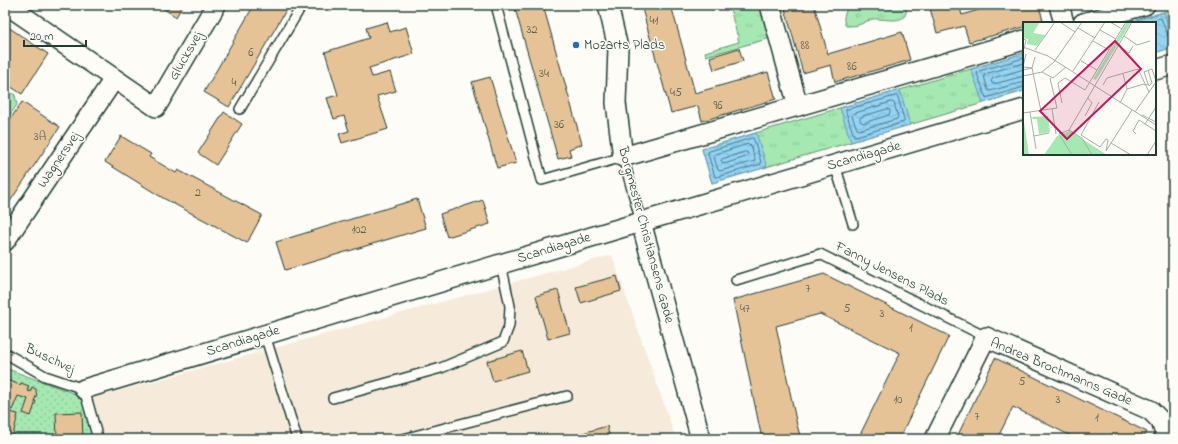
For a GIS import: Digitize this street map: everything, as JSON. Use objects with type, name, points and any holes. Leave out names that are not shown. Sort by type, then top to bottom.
[{"type":"street","points":[[8,5],[114,79]]},
{"type":"street","name":"Glucksvej","points":[[114,79],[156,107],[216,5]]},
{"type":"street","name":"Borgmester Christiansens Gade","points":[[608,5],[618,48],[616,104],[623,157]]},
{"type":"street","points":[[770,5],[798,106]]},
{"type":"street","points":[[1059,5],[1064,22]]},
{"type":"street","points":[[1086,22],[1145,5]]},
{"type":"street","points":[[623,157],[1023,40]]},
{"type":"street","points":[[1156,70],[1173,65]]},
{"type":"street","name":"Wagnersvej","points":[[5,241],[114,79]]},
{"type":"street","name":"Scandiagade","points":[[84,389],[1023,109]]},
{"type":"street","name":"Borgmester Christiansens Gade","points":[[641,222],[701,439]]},
{"type":"street","name":"Andrea Brochmanns Gade","points":[[935,439],[986,337],[1150,410],[1161,420],[1165,434],[1163,439]]},
{"type":"lane","points":[[240,110],[302,5]]},
{"type":"lane","points":[[496,5],[542,180],[623,157]]},
{"type":"lane","name":"Borgmester Christiansens Gade","points":[[623,157],[641,222]]},
{"type":"lane","points":[[835,165],[853,224]]},
{"type":"lane","name":"Fanny Jensens Plads","points":[[736,280],[820,254],[986,337]]},
{"type":"lane","points":[[334,398],[440,368],[503,342],[509,326],[510,306],[501,264]]},
{"type":"lane","points":[[265,335],[297,439]]},
{"type":"lane","name":"Buschvej","points":[[5,353],[45,376],[84,389]]},
{"type":"lane","points":[[84,389],[98,439]]},
{"type":"lane","points":[[403,439],[567,396]]},
{"type":"shaded area","points":[[612,255],[676,439],[99,439],[89,399]]},
{"type":"green space","points":[[729,5],[761,5],[771,38],[706,56],[705,52],[739,42]]},
{"type":"green space","points":[[848,5],[906,5],[906,12],[901,19],[873,19],[857,25],[846,26],[844,18]]},
{"type":"green space","points":[[1173,9],[1173,47],[1156,53],[1156,22],[1130,22]]},
{"type":"green space","points":[[1023,53],[1023,91],[712,183],[702,149]]},
{"type":"green space","points":[[5,88],[15,95],[17,105],[5,122]]},
{"type":"green space","points":[[5,368],[89,399],[99,439],[5,439]]},
{"type":"water","points":[[1164,12],[1173,40],[1173,47],[1156,53],[1156,22],[1130,22]]},
{"type":"water","points":[[1023,53],[1023,91],[983,103],[971,69]]},
{"type":"water","points":[[900,90],[910,125],[851,142],[840,108]]},
{"type":"water","points":[[756,133],[767,167],[712,183],[702,149]]},
{"type":"building","points":[[158,5],[183,5],[176,17]]},
{"type":"building","points":[[254,5],[289,5],[229,107],[204,92]]},
{"type":"building","points":[[514,5],[543,5],[582,144],[569,149],[571,156],[558,159]]},
{"type":"building","points":[[641,5],[671,5],[695,93],[768,72],[776,99],[702,121],[698,106],[671,113]]},
{"type":"building","points":[[784,5],[814,5],[828,54],[902,32],[910,60],[835,82],[831,65],[803,73]]},
{"type":"building","points":[[929,5],[959,5],[962,15],[995,5],[1039,5],[1043,21],[1023,22],[1023,27],[969,42],[964,26],[937,33]]},
{"type":"building","points":[[387,22],[390,32],[406,27],[414,54],[369,68],[372,77],[390,72],[396,91],[377,96],[388,129],[342,143],[339,134],[349,131],[344,116],[334,119],[327,98],[338,95],[325,52],[369,38],[366,28]]},
{"type":"building","points":[[5,25],[48,54],[22,94],[5,83]]},
{"type":"building","points":[[739,48],[743,61],[714,70],[710,57]]},
{"type":"building","points":[[490,77],[516,163],[497,168],[472,82]]},
{"type":"building","points":[[22,102],[60,127],[5,209],[5,127]]},
{"type":"building","points":[[224,112],[242,124],[216,165],[198,153]]},
{"type":"building","points":[[121,136],[151,154],[149,157],[176,173],[178,170],[262,215],[247,243],[163,198],[105,162]]},
{"type":"building","points":[[417,199],[426,228],[285,270],[276,242]]},
{"type":"building","points":[[483,200],[490,224],[447,237],[440,214]]},
{"type":"building","points":[[824,274],[949,336],[899,439],[858,439],[900,353],[820,314],[776,326],[801,439],[762,439],[733,300]]},
{"type":"building","points":[[617,276],[621,291],[581,303],[576,287]]},
{"type":"building","points":[[558,290],[570,333],[548,339],[536,296]]},
{"type":"building","points":[[522,351],[528,371],[493,381],[487,361]]},
{"type":"building","points":[[995,358],[1147,432],[1143,439],[1077,439],[1013,407],[997,439],[956,439]]},
{"type":"building","points":[[5,379],[20,385],[21,383],[29,386],[27,390],[30,392],[32,387],[36,389],[37,394],[34,401],[36,401],[31,416],[23,413],[28,399],[18,396],[12,410],[6,408]]},
{"type":"building","points":[[5,411],[18,414],[12,439],[5,439]]},
{"type":"building","points":[[82,412],[83,439],[57,439],[56,413]]},
{"type":"building","points":[[607,426],[610,439],[562,439]]},
{"type":"place","name":"Mozarts Plads","points":[[576,45]]}]
